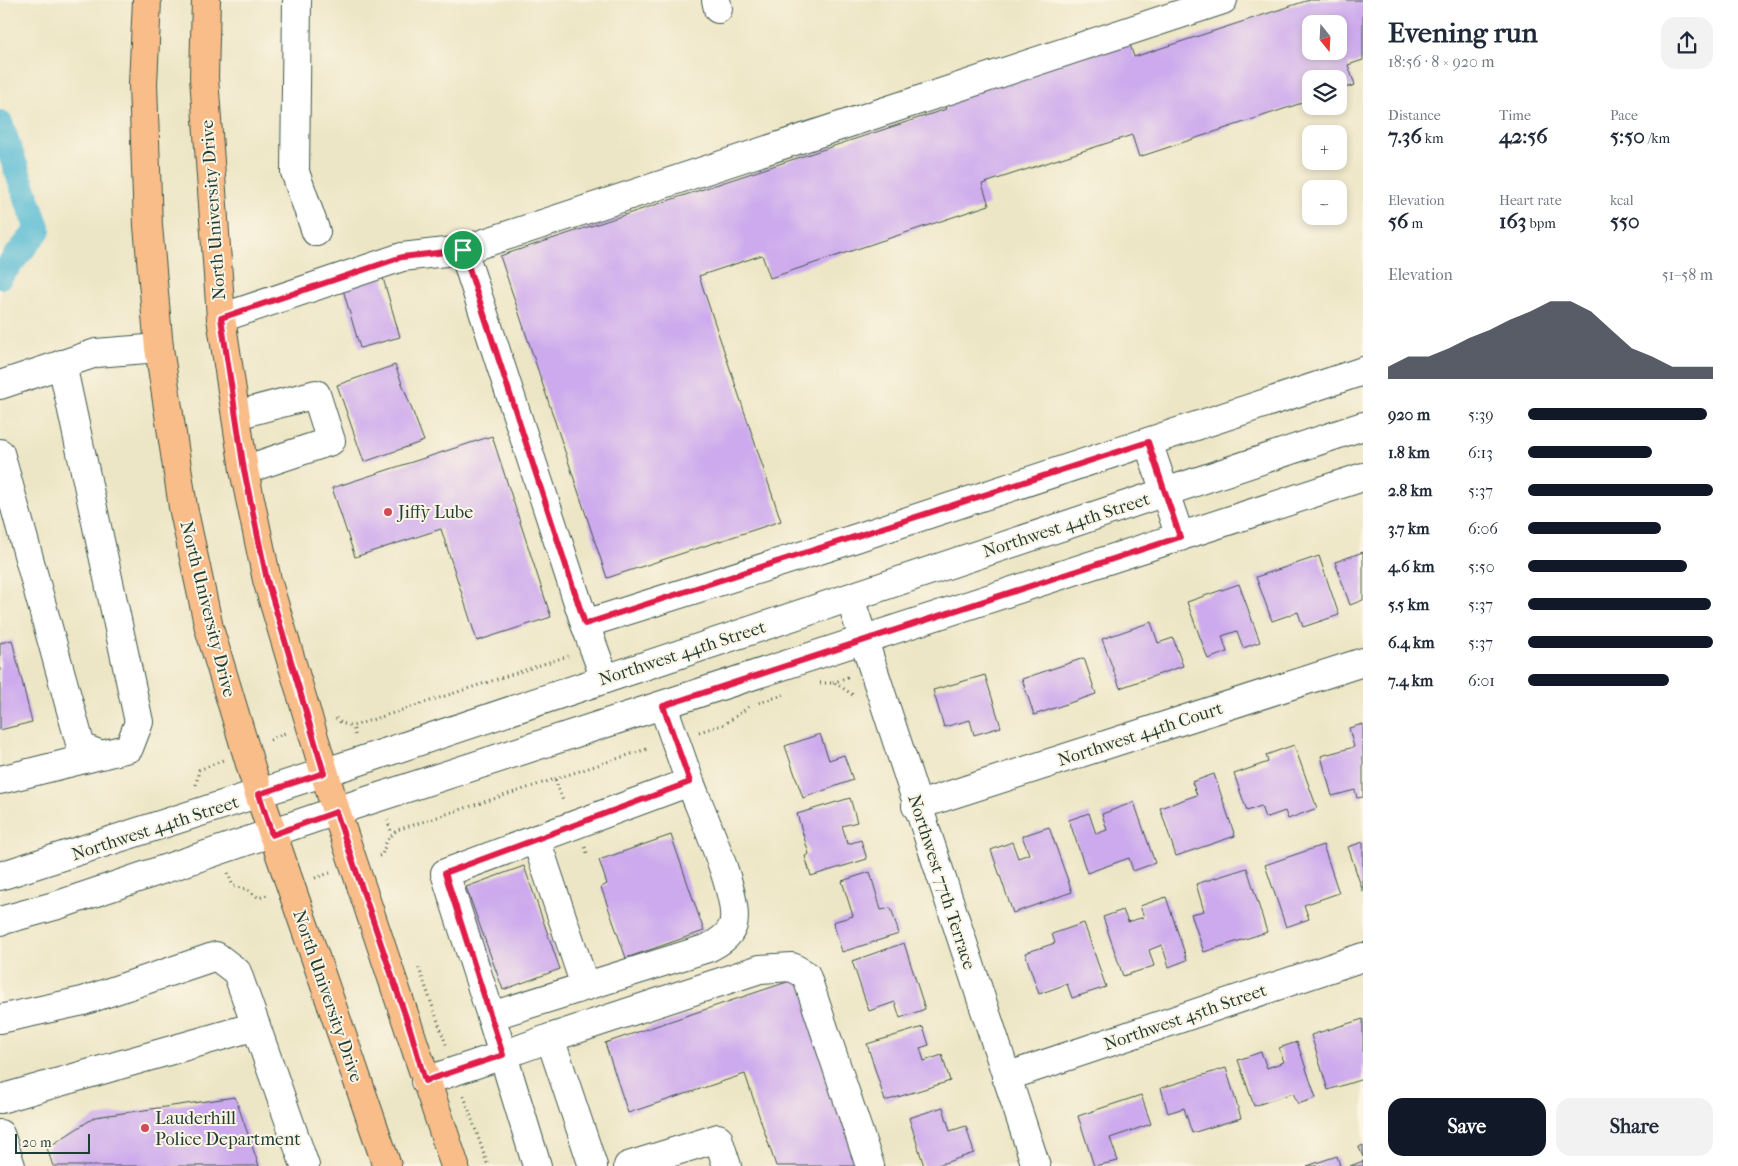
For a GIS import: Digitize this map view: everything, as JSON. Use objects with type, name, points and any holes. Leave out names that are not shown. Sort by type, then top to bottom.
[{"type":"main road","name":"North University Drive","points":[[147,0],[143,84],[148,217],[159,348],[182,507],[209,628],[259,794],[387,1166]]},
{"type":"main road","name":"North University Drive","points":[[206,0],[204,77],[211,204],[221,318],[244,470],[267,580],[336,812],[455,1166]]},
{"type":"street","points":[[297,0],[295,172],[316,232]]},
{"type":"street","points":[[221,318],[402,257],[463,250],[1223,0]]},
{"type":"street","points":[[463,250],[604,679]]},
{"type":"street","points":[[0,385],[96,353],[159,348]]},
{"type":"street","points":[[0,780],[129,748],[139,722],[62,364]]},
{"type":"street","points":[[585,624],[1363,371]]},
{"type":"street","points":[[236,415],[316,394],[331,441],[244,470]]},
{"type":"street","name":"Northwest 44th Street","points":[[0,876],[324,773],[1363,426]]},
{"type":"street","points":[[1148,442],[1180,537]]},
{"type":"street","points":[[0,454],[81,747],[101,755]]},
{"type":"street","points":[[0,921],[58,905],[272,835],[336,812],[866,641],[1363,477]]},
{"type":"street","name":"Northwest 77th Terrace","points":[[850,598],[866,641],[916,806],[1036,1166]]},
{"type":"street","name":"Northwest 44th Court","points":[[916,806],[1363,662]]},
{"type":"street","points":[[491,1016],[708,948],[724,939],[733,926],[734,910],[727,883],[663,706]]},
{"type":"street","points":[[537,1166],[445,873],[690,782]]},
{"type":"street","points":[[536,839],[586,986]]},
{"type":"street","points":[[0,1019],[83,1001],[216,956],[237,972],[305,1166]]},
{"type":"street","name":"Northwest 45th Street","points":[[1006,1077],[1363,958]]},
{"type":"street","points":[[425,1081],[760,969],[792,968],[806,975],[870,1166]]},
{"type":"street","points":[[0,1099],[256,1026]]},
{"type":"street","points":[[550,1038],[593,1166]]},
{"type":"street","points":[[0,1134],[11,1166]]},
{"type":"street","points":[[628,1166],[718,1138],[727,1166]]},
{"type":"path","points":[[812,685],[827,682],[835,684],[852,694],[856,704]]},
{"type":"path","points":[[392,833],[724,724],[749,707],[776,699],[790,692]]},
{"type":"path","points":[[556,779],[567,813],[588,856]]},
{"type":"path","points":[[382,855],[382,861]]},
{"type":"path","points":[[416,962],[488,1166]]},
{"type":"building","points":[[1309,0],[1363,0],[1363,60],[1348,65],[1355,85],[1347,88],[1347,70],[1302,70],[1302,103],[1139,157],[1132,135],[982,184],[989,205],[770,278],[762,255],[699,276],[781,521],[607,578],[500,256],[946,109],[942,99],[1128,38],[1134,57]]},
{"type":"building","points":[[381,271],[400,337],[360,348],[341,283]]},
{"type":"building","points":[[395,365],[424,441],[364,462],[337,385]]},
{"type":"building","points":[[492,436],[551,617],[477,641],[441,529],[355,557],[332,488]]},
{"type":"building","points":[[1363,552],[1363,600],[1350,605],[1335,562]]},
{"type":"building","points":[[1319,556],[1339,615],[1303,627],[1298,612],[1272,621],[1256,577]]},
{"type":"building","points":[[1239,584],[1260,642],[1243,648],[1237,631],[1222,636],[1227,652],[1208,659],[1187,602]]},
{"type":"building","points":[[1151,622],[1158,643],[1173,638],[1183,666],[1120,688],[1102,639]]},
{"type":"building","points":[[12,640],[32,722],[0,730],[0,643]]},
{"type":"building","points":[[1084,658],[1096,694],[1034,715],[1022,679]]},
{"type":"building","points":[[985,675],[1001,727],[974,735],[970,720],[944,727],[933,690]]},
{"type":"building","points":[[1363,724],[1363,797],[1357,798],[1355,790],[1332,796],[1321,756],[1354,747],[1349,728]]},
{"type":"building","points":[[820,734],[829,760],[844,755],[853,780],[803,798],[785,746]]},
{"type":"building","points":[[1294,745],[1317,808],[1288,819],[1285,811],[1265,818],[1261,806],[1247,811],[1234,774],[1268,762],[1266,755]]},
{"type":"building","points":[[1214,774],[1235,836],[1176,856],[1160,808],[1197,795],[1192,782]]},
{"type":"building","points":[[850,798],[857,822],[842,826],[848,844],[861,840],[867,859],[811,876],[805,856],[809,854],[797,814]]},
{"type":"building","points":[[1134,802],[1155,863],[1133,871],[1129,858],[1087,873],[1069,820],[1089,813],[1096,834],[1107,830],[1102,814]]},
{"type":"building","points":[[1049,827],[1072,892],[1013,913],[991,850],[1012,842],[1018,858],[1029,854],[1022,836]]},
{"type":"building","points":[[671,835],[704,931],[626,958],[601,887],[607,884],[599,860]]},
{"type":"building","points":[[1363,842],[1363,892],[1348,847]]},
{"type":"building","points":[[1323,845],[1339,893],[1304,905],[1309,919],[1286,927],[1265,865]]},
{"type":"building","points":[[524,866],[560,969],[503,990],[466,887]]},
{"type":"building","points":[[1247,868],[1267,932],[1204,952],[1191,914],[1204,911],[1196,884]]},
{"type":"building","points":[[870,872],[881,910],[891,908],[899,934],[842,952],[833,922],[853,916],[842,881]]},
{"type":"building","points":[[1166,897],[1187,960],[1169,967],[1162,945],[1149,950],[1154,966],[1123,976],[1103,917],[1123,910],[1128,922],[1144,917],[1140,906]]},
{"type":"building","points":[[1084,923],[1106,987],[1072,998],[1067,984],[1039,994],[1025,953],[1055,943],[1052,934]]},
{"type":"building","points":[[904,943],[925,1009],[900,1018],[895,1002],[869,1011],[852,961]]},
{"type":"building","points":[[799,978],[862,1166],[776,1166],[745,1074],[628,1113],[605,1043]]},
{"type":"building","points":[[1363,1019],[1363,1079],[1328,1090],[1311,1035]]},
{"type":"building","points":[[923,1027],[929,1045],[920,1048],[924,1061],[942,1055],[950,1081],[885,1101],[867,1044]]},
{"type":"building","points":[[1297,1042],[1316,1098],[1298,1104],[1293,1093],[1254,1106],[1238,1060],[1261,1052],[1267,1068],[1284,1062],[1279,1048]]},
{"type":"building","points":[[1226,1068],[1241,1118],[1192,1133],[1184,1108],[1168,1113],[1161,1088]]},
{"type":"building","points":[[1141,1095],[1151,1124],[1110,1138],[1118,1161],[1094,1166],[1078,1116]]},
{"type":"building","points":[[235,1097],[259,1166],[53,1166],[47,1148],[95,1117]]},
{"type":"building","points":[[943,1107],[950,1131],[966,1126],[974,1153],[935,1166],[924,1166],[909,1118]]},
{"type":"building","points":[[1363,1145],[1363,1157],[1359,1147]]},
{"type":"building","points":[[1337,1156],[1340,1166],[1307,1166]]},
{"type":"building","points":[[1363,1161],[1363,1166],[1350,1166]]},
{"type":"waterway","points":[[0,123],[38,230],[0,276]]},
{"type":"place","name":"Jiffy Lube","points":[[388,512]]},
{"type":"place","name":"Lauderhill Police Department","points":[[145,1128]]},
{"type":"route","points":[[463,250],[585,624],[832,546],[1148,442],[1180,537],[663,706],[690,782],[445,873],[503,1055],[425,1081],[411,1032],[336,812],[272,835],[259,794],[324,773],[267,580],[244,470],[221,318],[402,257],[463,250]]}]
